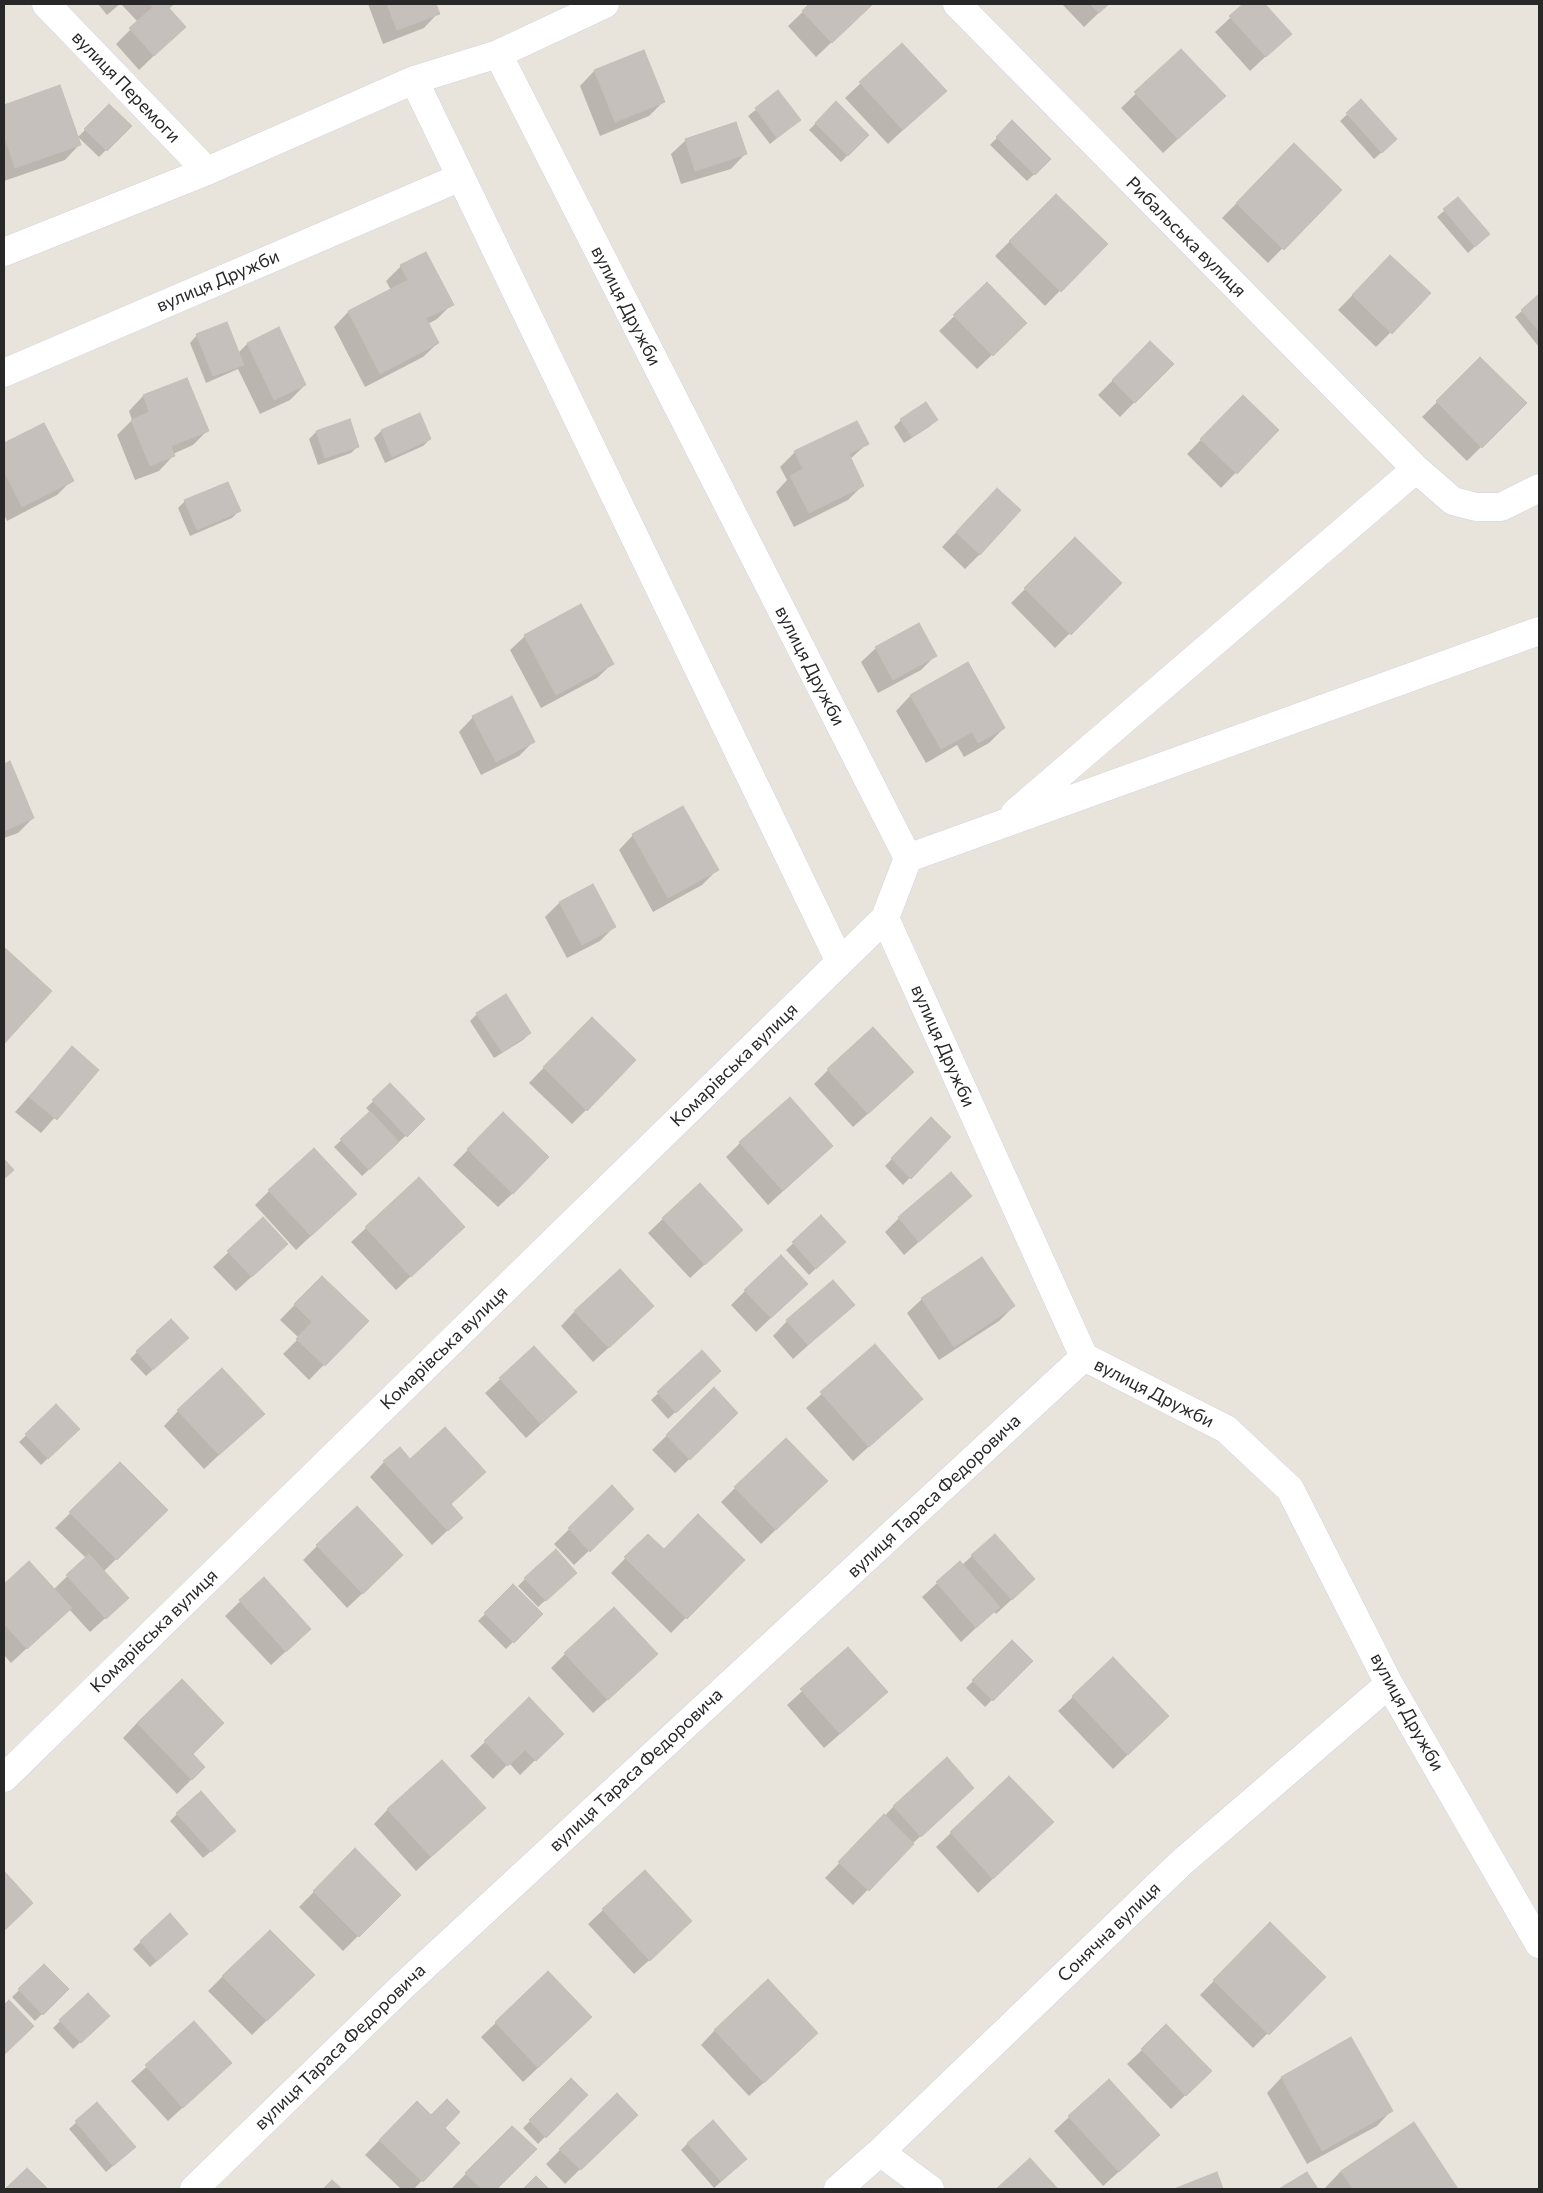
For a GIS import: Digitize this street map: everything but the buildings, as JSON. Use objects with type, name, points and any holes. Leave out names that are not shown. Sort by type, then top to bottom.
[{"type":"street","name":"вулиця Перемоги","points":[[46,4],[207,171]]},
{"type":"street","points":[[4,252],[207,171],[414,80],[498,54],[605,4]]},
{"type":"street","name":"Рибальська вулиця","points":[[957,4],[1416,469],[1452,500],[1476,508],[1500,507],[1539,488]]},
{"type":"street","name":"вулиця Дружби","points":[[498,54],[908,858]]},
{"type":"street","points":[[414,80],[840,962]]},
{"type":"street","name":"вулиця Дружби","points":[[4,373],[461,177]]},
{"type":"street","points":[[1003,824],[1416,469]]},
{"type":"street","points":[[884,918],[908,858],[1539,631]]},
{"type":"street","name":"вулиця Дружби","points":[[884,918],[1084,1357],[1226,1429],[1290,1489],[1389,1684],[1539,1944]]},
{"type":"street","name":"Комарівська вулиця","points":[[4,1778],[884,918]]},
{"type":"street","name":"вулиця Тараса Федоровича","points":[[194,2189],[403,1986],[1084,1357]]},
{"type":"street","name":"Сонячна вулиця","points":[[838,2189],[880,2152],[1181,1863],[1389,1684]]},
{"type":"street","points":[[880,2152],[930,2189]]}]
